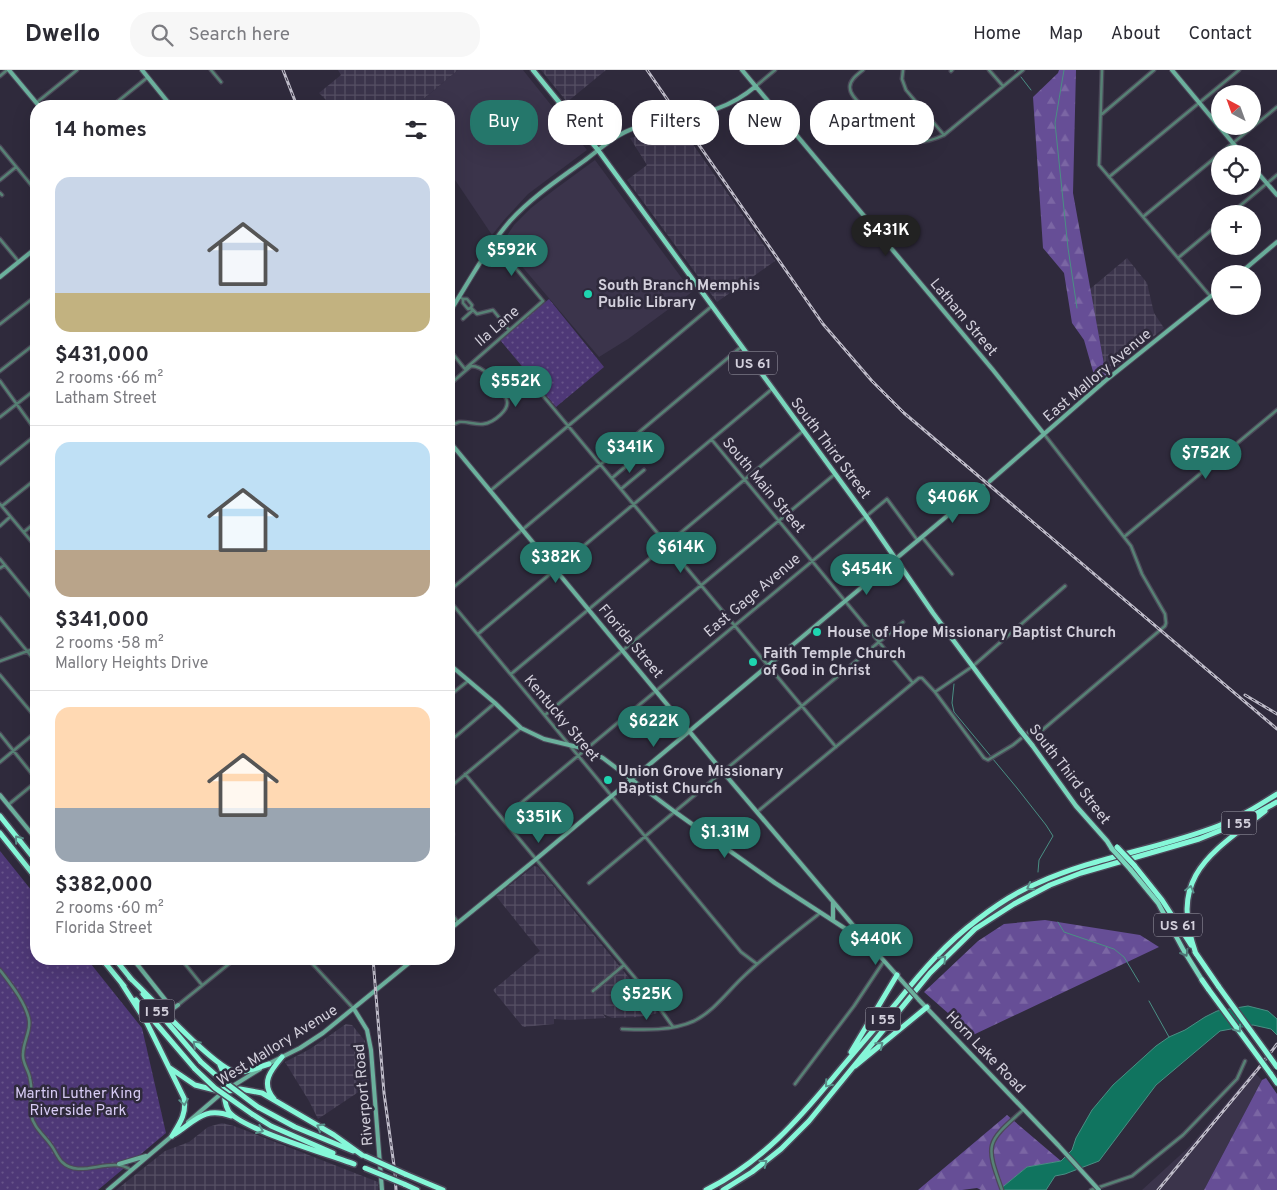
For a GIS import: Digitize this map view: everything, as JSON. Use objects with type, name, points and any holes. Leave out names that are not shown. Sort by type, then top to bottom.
[{"type":"highway","name":"I 55","points":[[706,1190],[749,1164],[776,1142],[839,1072],[928,964],[951,941],[977,920],[1037,883],[1075,869],[1219,826],[1277,794]]},
{"type":"highway","name":"I 55","points":[[723,1190],[752,1172],[781,1149],[809,1121],[843,1077],[944,958],[975,929],[1014,904],[1050,885],[1081,873],[1199,839],[1239,823],[1277,802]]},
{"type":"highway","points":[[1196,954],[1186,911],[1193,878],[1206,859],[1219,846],[1277,802]]},
{"type":"highway","points":[[0,816],[30,854]]},
{"type":"highway","points":[[0,833],[30,870]]},
{"type":"highway","name":"South Third Street","points":[[1115,848],[1162,900],[1218,987],[1277,1067]]},
{"type":"highway","name":"I 55","points":[[107,965],[195,1069],[215,1088],[252,1114],[288,1133],[354,1164],[417,1190]]},
{"type":"highway","name":"I 55","points":[[119,965],[201,1062],[241,1096],[295,1127],[443,1190]]},
{"type":"highway","points":[[839,1072],[897,975]]},
{"type":"highway","points":[[130,978],[220,1065],[235,1072],[269,1064]]},
{"type":"highway","name":"South Third Street","points":[[1202,980],[1277,1083]]},
{"type":"highway","points":[[122,984],[147,1023],[184,1098],[186,1105],[184,1115],[172,1136]]},
{"type":"highway","points":[[843,1077],[927,1007]]},
{"type":"highway","points":[[278,1103],[269,1092],[267,1079],[270,1071],[282,1057]]},
{"type":"highway","points":[[220,1065],[224,1076],[223,1092],[227,1109],[231,1116]]},
{"type":"highway","points":[[170,1068],[195,1086],[223,1092],[240,1089],[262,1093],[334,1135],[364,1156]]},
{"type":"highway","points":[[172,1136],[206,1113],[218,1111],[259,1131],[281,1139],[318,1148]]},
{"type":"main road","points":[[8,70],[33,100]]},
{"type":"main road","points":[[142,70],[166,100]]},
{"type":"main road","name":"South Third Street","points":[[533,70],[598,150],[1076,806],[1115,848]]},
{"type":"main road","name":"Latham Street","points":[[742,70],[993,370],[1044,434]]},
{"type":"main road","points":[[1172,70],[1233,143]]},
{"type":"main road","points":[[455,306],[494,242],[524,208],[540,193],[598,150],[618,136],[636,128],[722,108],[756,86]]},
{"type":"main road","points":[[1261,176],[1277,195]]},
{"type":"main road","points":[[1250,265],[1277,242]]},
{"type":"main road","points":[[0,277],[30,253]]},
{"type":"main road","name":"East Mallory Avenue","points":[[990,481],[1105,381],[1211,297]]},
{"type":"main road","name":"Florida Street","points":[[455,448],[590,609],[723,772],[884,961]]},
{"type":"main road","points":[[455,925],[536,860],[983,486]]},
{"type":"main road","points":[[455,669],[521,728],[544,739],[570,744],[603,758],[675,812],[776,883],[870,944]]},
{"type":"main road","points":[[0,795],[30,832]]},
{"type":"main road","name":"South Third Street","points":[[1132,867],[1158,903],[1202,980]]},
{"type":"main road","points":[[833,902],[833,920]]},
{"type":"main road","name":"Horn Lake Road","points":[[884,961],[1099,1190]]},
{"type":"main road","points":[[138,965],[171,1007],[174,1008],[178,1005]]},
{"type":"main road","name":"West Mallory Avenue","points":[[108,1190],[223,1092],[322,1033],[407,965]]},
{"type":"main road","name":"Riverport Road","points":[[354,1009],[362,1020],[368,1035],[374,1072],[382,1190]]},
{"type":"main road","points":[[119,1164],[150,1154]]},
{"type":"street","points":[[0,76],[8,70]]},
{"type":"street","points":[[43,100],[77,70]]},
{"type":"street","points":[[211,70],[221,82]]},
{"type":"street","points":[[756,86],[775,70]]},
{"type":"street","points":[[863,70],[850,84],[849,89],[854,96],[882,128],[903,140],[917,142],[930,141],[944,135],[1023,70]]},
{"type":"street","points":[[902,70],[902,79],[906,90],[944,135]]},
{"type":"street","points":[[989,70],[1003,86]]},
{"type":"street","points":[[1102,70],[1099,165],[1211,297]]},
{"type":"street","points":[[1102,114],[1154,70]]},
{"type":"street","points":[[1109,177],[1239,70]]},
{"type":"street","points":[[119,100],[148,77]]},
{"type":"street","points":[[1144,216],[1277,106]]},
{"type":"street","points":[[0,147],[30,184]]},
{"type":"street","points":[[0,180],[16,167]]},
{"type":"street","points":[[1241,205],[1277,175]]},
{"type":"street","points":[[1178,258],[1211,230]]},
{"type":"street","points":[[0,239],[19,262]]},
{"type":"street","name":"Ila Lane","points":[[455,356],[465,369],[543,301],[494,242]]},
{"type":"street","points":[[461,298],[466,299],[477,314],[493,310],[509,330]]},
{"type":"street","points":[[0,324],[30,301]]},
{"type":"street","points":[[490,491],[712,306]]},
{"type":"street","points":[[463,319],[472,309]]},
{"type":"street","points":[[455,586],[741,346]]},
{"type":"street","points":[[0,371],[30,348]]},
{"type":"street","name":"Ila Lane","points":[[455,380],[472,366],[479,367],[506,398],[508,404],[507,408],[490,422],[484,424],[455,423]]},
{"type":"street","points":[[0,381],[30,422]]},
{"type":"street","points":[[478,634],[772,389]]},
{"type":"street","points":[[539,391],[836,747]]},
{"type":"street","points":[[0,417],[30,394]]},
{"type":"street","points":[[1124,537],[1277,410]]},
{"type":"street","points":[[512,674],[803,431]]},
{"type":"street","name":"Latham Street","points":[[935,692],[984,758],[990,759],[1013,745],[1034,727],[1037,727],[1040,732],[1166,624],[1163,610],[1142,574],[1131,546],[1044,434]]},
{"type":"street","points":[[0,464],[30,440]]},
{"type":"street","name":"South Main Street","points":[[712,440],[912,682]]},
{"type":"street","points":[[612,478],[637,457]]},
{"type":"street","points":[[621,489],[644,470]]},
{"type":"street","points":[[545,715],[835,474]]},
{"type":"street","points":[[30,483],[1,505],[30,540]]},
{"type":"street","name":"East Gage Avenue","points":[[508,814],[811,560],[887,499],[918,541]]},
{"type":"street","points":[[0,526],[10,517]]},
{"type":"street","points":[[24,532],[30,527]]},
{"type":"street","points":[[922,537],[952,574]]},
{"type":"street","points":[[0,559],[30,596]]},
{"type":"street","points":[[0,568],[4,565]]},
{"type":"street","points":[[757,812],[912,682],[922,678],[935,692],[973,666],[1065,586]]},
{"type":"street","name":"Kentucky Street","points":[[455,607],[740,952],[757,964]]},
{"type":"street","points":[[0,618],[30,655]]},
{"type":"street","points":[[590,883],[903,622]]},
{"type":"street","points":[[0,661],[30,651]]},
{"type":"street","points":[[0,675],[30,711]]},
{"type":"street","points":[[455,691],[468,680]]},
{"type":"street","points":[[455,737],[495,703]]},
{"type":"street","points":[[455,783],[521,728]]},
{"type":"street","points":[[0,734],[30,772]]},
{"type":"street","points":[[0,762],[30,737]]},
{"type":"street","points":[[465,774],[656,1002],[673,1027]]},
{"type":"street","points":[[8,805],[30,785]]},
{"type":"street","points":[[622,1029],[647,1030],[673,1027],[692,1022],[704,1015],[757,964],[821,912]]},
{"type":"street","points":[[455,918],[458,922]]},
{"type":"street","points":[[795,1084],[854,1006],[884,961]]},
{"type":"street","points":[[186,965],[203,985]]},
{"type":"street","points":[[178,1005],[226,965]]},
{"type":"street","name":"Riverport Road","points":[[314,965],[354,1009]]},
{"type":"street","points":[[593,991],[624,965]]},
{"type":"street","points":[[0,970],[17,993],[29,1020],[22,1055],[31,1082],[32,1121],[52,1146],[61,1162],[68,1166],[81,1169],[119,1164],[131,1170]]},
{"type":"street","points":[[1091,1190],[1132,1176],[1173,1143],[1232,1085],[1245,1061]]},
{"type":"street","points":[[1002,1190],[990,1156],[992,1146],[1000,1131],[1024,1109]]},
{"type":"shaded area","points":[[338,70],[458,70],[422,100],[326,100],[319,93],[341,75]]},
{"type":"shaded area","points":[[458,70],[523,70],[548,101],[548,145],[583,145],[587,150],[528,194],[492,235],[455,180],[455,100],[422,100]]},
{"type":"shaded area","points":[[541,70],[606,70],[569,100],[565,100]]},
{"type":"shaded area","points":[[634,145],[693,145],[775,261],[717,302],[627,180],[647,165]]},
{"type":"shaded area","points":[[595,160],[692,292],[628,339],[599,357],[502,243],[514,225],[531,208]]},
{"type":"shaded area","points":[[1127,258],[1147,283],[1154,313],[1164,328],[1106,375],[1090,289]]},
{"type":"shaded area","points":[[534,866],[538,867],[658,1013],[640,1017],[612,1018],[603,1014],[606,1018],[554,1019],[554,1024],[523,1027],[493,990],[540,951],[496,896]]},
{"type":"shaded area","points":[[1248,1006],[1268,1011],[1277,1019],[1277,1035],[1271,1029],[1253,1025],[1220,1031],[1156,1085],[1099,1161],[1055,1176],[1046,1190],[999,1190],[1027,1167],[1061,1161],[1072,1150],[1076,1138],[1092,1110],[1113,1085],[1156,1046],[1217,1011]]},
{"type":"shaded area","points":[[346,1024],[352,1025],[365,1041],[369,1085],[318,1119],[285,1062],[310,1049]]},
{"type":"shaded area","points":[[1253,1071],[1262,1080],[1204,1190],[1142,1190],[1189,1147]]},
{"type":"shaded area","points":[[222,1123],[378,1182],[378,1190],[116,1190],[165,1151],[189,1142],[208,1127]]},
{"type":"green space","points":[[1059,70],[1076,70],[1073,193],[1106,375],[1096,382],[1084,340],[1072,323],[1064,273],[1043,248],[1033,97]]},
{"type":"green space","points":[[549,299],[604,367],[556,407],[500,340]]},
{"type":"green space","name":"Martin Luther King Riverside Park","points":[[0,851],[30,888],[30,965],[92,965],[142,1028],[166,1133],[98,1190],[0,1190]]},
{"type":"green space","points":[[1045,920],[1140,935],[1159,947],[973,1035],[924,992],[978,941],[1004,924]]},
{"type":"green space","points":[[1266,1078],[1277,1094],[1277,1190],[1204,1190],[1262,1080]]},
{"type":"green space","points":[[1007,1115],[1061,1161],[1027,1167],[999,1190],[981,1190],[977,1188],[918,1190]]},
{"type":"waterway","points":[[1064,70],[1055,123],[1068,248],[1077,308]]},
{"type":"waterway","points":[[1021,77],[1031,90]]},
{"type":"waterway","points":[[954,684],[952,703],[954,712],[1017,788],[1053,836],[1039,860],[1038,872]]},
{"type":"waterway","points":[[1058,922],[1064,932],[1114,949],[1124,957],[1139,982]]},
{"type":"waterway","points":[[1149,1001],[1169,1037]]},
{"type":"railway","points":[[283,70],[295,100]]},
{"type":"railway","points":[[647,70],[823,324],[872,381],[904,413],[1277,729]]},
{"type":"railway","points":[[1245,695],[1277,714]]},
{"type":"railway","points":[[373,965],[384,1093],[396,1190]]},
{"type":"railway","points":[[1158,1190],[1277,1044]]},
{"type":"place","name":"South Branch Memphis Public Library","points":[[588,294]]},
{"type":"place","name":"House of Hope Missionary Baptist Church","points":[[817,632]]},
{"type":"place","name":"Faith Temple Church of God in Christ","points":[[753,662]]},
{"type":"place","name":"Union Grove Missionary Baptist Church","points":[[608,780]]}]
